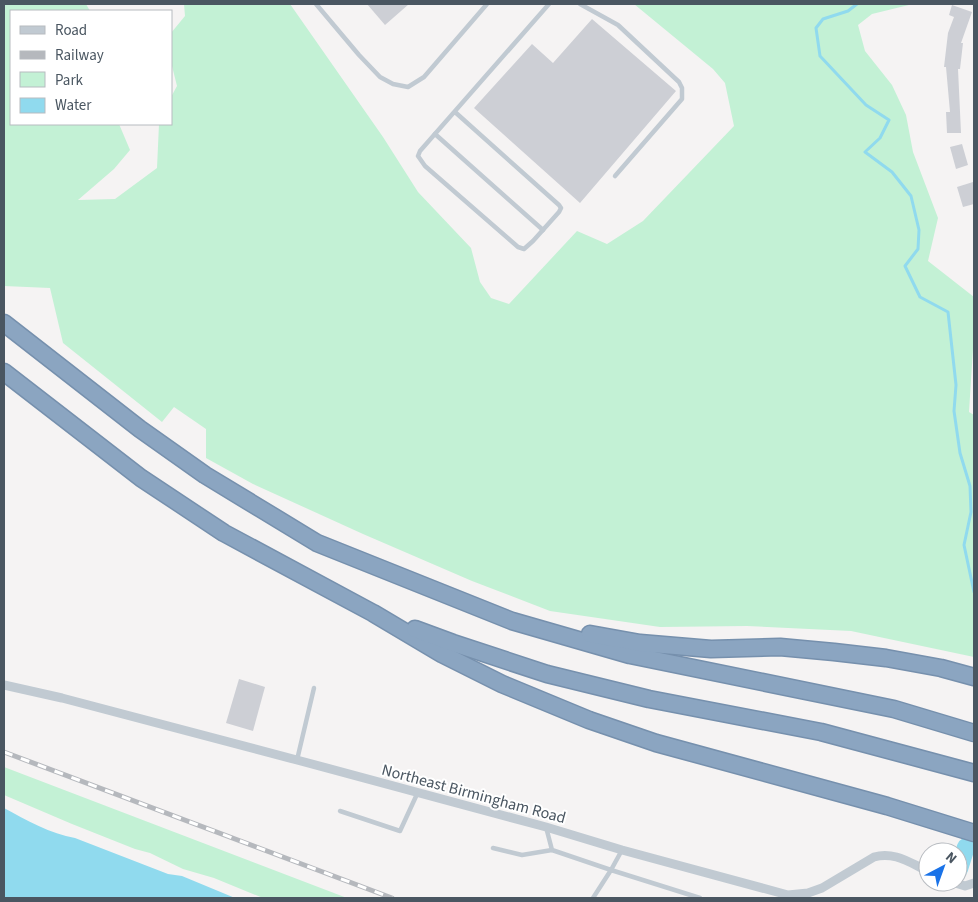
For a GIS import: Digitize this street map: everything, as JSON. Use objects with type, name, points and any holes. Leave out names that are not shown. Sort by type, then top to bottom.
[{"type":"highway","points":[[4,323],[140,429],[205,475],[317,543],[512,621],[630,655],[894,709],[968,731]]},
{"type":"highway","points":[[4,372],[170,498],[224,533],[373,613],[442,654],[494,680],[589,720],[684,751],[886,806],[973,832]]},
{"type":"highway","points":[[373,613],[453,644],[547,674],[649,699],[821,732],[974,773]]},
{"type":"highway","points":[[512,621],[640,643],[711,649],[780,647],[886,658],[941,668],[974,677]]},
{"type":"street","name":"Northeast Birmingham Road","points":[[4,685],[62,698],[418,792],[546,827],[774,895],[808,893],[822,888],[880,855],[891,855],[918,866]]},
{"type":"lane","points":[[316,4],[358,55],[380,77],[393,84],[408,87],[424,77],[487,4]]},
{"type":"lane","points":[[455,112],[561,208],[560,212],[524,248],[518,247],[425,166],[418,156],[420,151],[549,4]]},
{"type":"lane","points":[[580,4],[618,26],[679,82],[682,88],[682,99],[615,176]]},
{"type":"lane","points":[[435,134],[543,230]]},
{"type":"lane","points":[[297,760],[314,688]]},
{"type":"lane","points":[[340,811],[400,831],[418,792]]},
{"type":"lane","points":[[546,827],[552,850]]},
{"type":"lane","points":[[494,848],[522,855],[552,850],[700,898]]},
{"type":"lane","points":[[593,898],[622,850]]},
{"type":"lane","points":[[678,898],[680,893]]},
{"type":"green space","points":[[4,4],[86,4],[89,10],[10,10],[10,125],[119,125],[130,150],[114,169],[78,200],[115,199],[157,168],[159,125],[172,125],[172,95],[177,86],[172,66],[172,32],[185,16],[184,4],[290,4],[383,137],[418,192],[471,248],[480,282],[491,298],[509,304],[577,231],[607,244],[643,221],[734,126],[725,83],[713,69],[634,4],[913,4],[872,14],[858,25],[865,51],[892,85],[906,115],[913,152],[938,218],[928,261],[974,297],[974,333],[969,412],[974,415],[974,657],[851,631],[747,626],[660,627],[550,611],[472,581],[363,534],[253,484],[206,458],[206,429],[174,407],[162,422],[63,343],[50,288],[4,286]]},
{"type":"green space","points":[[4,767],[347,898],[263,898],[214,878],[183,869],[150,853],[72,824],[4,795]]},
{"type":"water","points":[[4,808],[48,830],[75,838],[168,874],[182,876],[235,898],[4,898]]},
{"type":"building","points":[[367,4],[409,4],[385,25]]},
{"type":"building","points":[[952,5],[972,12],[961,43],[963,43],[960,69],[958,69],[961,133],[947,133],[946,112],[950,112],[946,67],[944,67],[948,33],[954,17],[949,15]]},
{"type":"building","points":[[592,19],[676,91],[580,203],[474,108],[532,44],[553,63]]},
{"type":"building","points":[[962,144],[968,165],[956,169],[950,147]]},
{"type":"building","points":[[973,182],[974,204],[963,207],[957,187]]},
{"type":"building","points":[[239,679],[265,687],[253,731],[226,723]]},
{"type":"waterway","points":[[857,4],[848,11],[823,19],[816,28],[820,56],[866,105],[889,120],[880,138],[865,152],[892,172],[911,196],[919,230],[918,249],[905,266],[920,297],[948,312],[956,385],[954,411],[960,453],[970,486],[971,512],[964,545],[974,592]]},
{"type":"railway","points":[[4,752],[392,898]]}]
